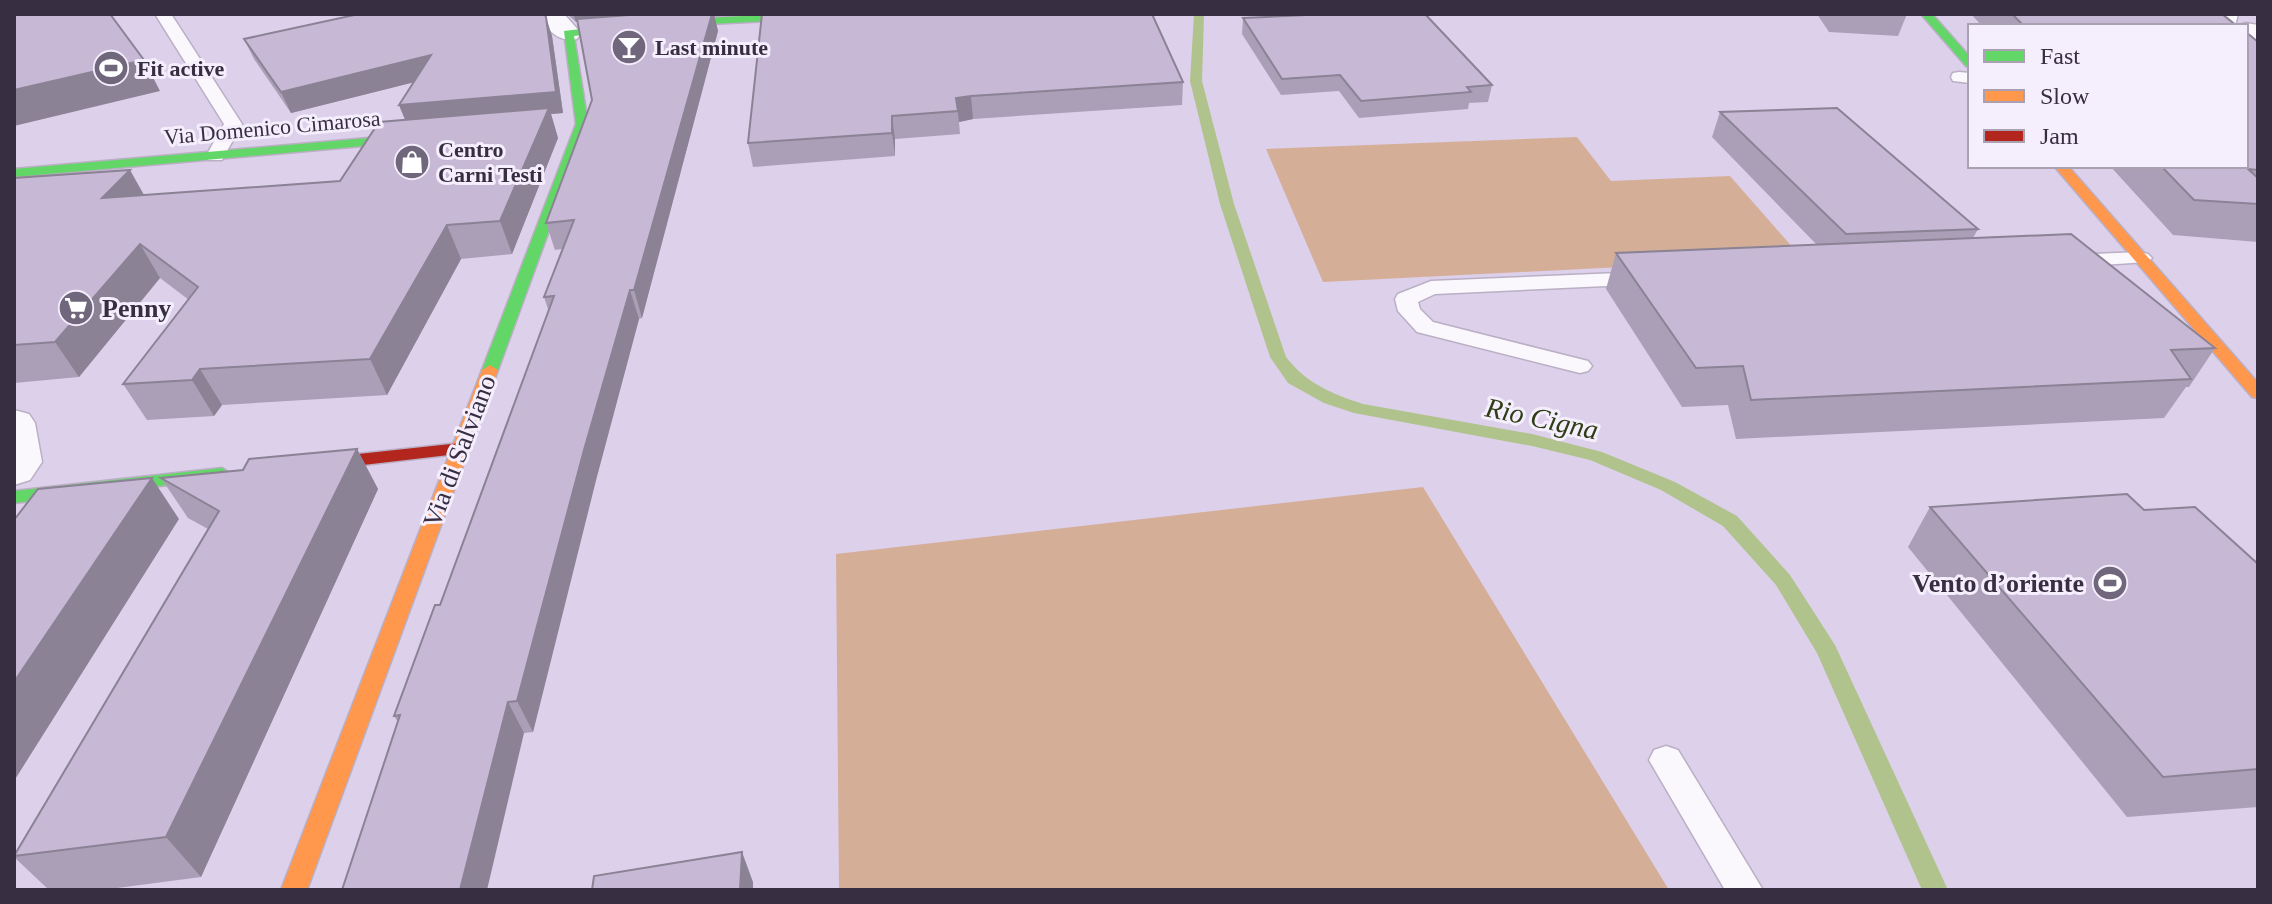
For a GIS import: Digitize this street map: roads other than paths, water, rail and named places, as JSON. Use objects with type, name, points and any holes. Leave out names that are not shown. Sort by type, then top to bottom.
[{"type":"street","points":[[549,14],[568,33]]},
{"type":"street","points":[[568,33],[764,16],[847,14]]},
{"type":"street","points":[[1926,14],[1966,73]]},
{"type":"street","points":[[559,125],[582,124],[568,33]]},
{"type":"street","name":"Via di Salviano","points":[[294,890],[582,124]]},
{"type":"street","name":"Via Domenico Cimarosa","points":[[14,173],[448,135]]},
{"type":"street","points":[[2063,168],[2258,393]]},
{"type":"street","points":[[14,423],[20,462],[20,497],[236,473]]},
{"type":"street","points":[[282,468],[460,449]]},
{"type":"lane","points":[[163,14],[233,124],[215,156]]},
{"type":"lane","points":[[2047,262],[2141,258]]},
{"type":"lane","points":[[1580,366],[1425,327],[1409,311],[1406,299],[1431,288],[1668,278]]},
{"type":"lane","points":[[1666,760],[1745,890]]},
{"type":"waterway","name":"Rio Cigna","points":[[1199,14],[1196,81],[1227,204],[1278,357],[1294,379],[1330,399],[1360,409],[1532,440],[1596,456],[1668,486],[1730,521],[1783,580],[1827,651],[1935,890]]},
{"type":"place","name":"Last minute","points":[[629,47]]},
{"type":"place","name":"Fit active","points":[[111,68]]},
{"type":"place","name":"Centro Carni Testi","points":[[412,162]]},
{"type":"place","name":"Penny","points":[[76,308]]},
{"type":"place","name":"Vento d’oriente","points":[[2110,583]]}]
